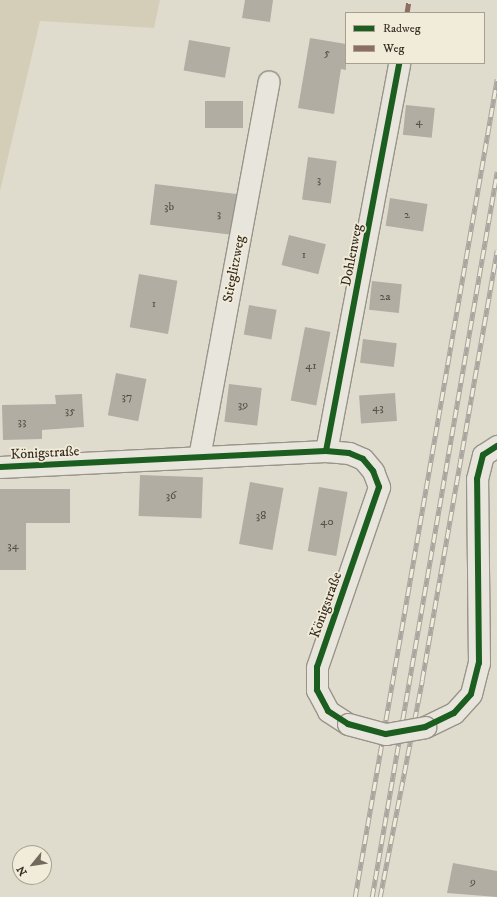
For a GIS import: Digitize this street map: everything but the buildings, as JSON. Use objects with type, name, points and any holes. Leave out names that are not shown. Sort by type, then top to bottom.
[{"type":"street","name":"Dohlenweg","points":[[326,451],[399,64]]},
{"type":"street","name":"Stieglitzweg","points":[[198,457],[269,81]]},
{"type":"street","name":"Königstraße","points":[[0,467],[326,451],[350,453],[363,459],[374,471],[379,487],[318,667],[318,690],[328,711],[348,724],[386,734],[425,727],[454,713],[471,694],[479,662],[477,479],[483,455],[497,446]]},
{"type":"shaded area","points":[[0,0],[160,0],[154,28],[40,21],[0,191]]},
{"type":"railway","points":[[355,897],[497,79]]},
{"type":"railway","points":[[372,897],[497,172]]},
{"type":"railway","points":[[380,897],[422,680],[497,250]]},
{"type":"marked path","points":[[407,12],[409,0]]},
{"type":"cycle path","points":[[326,451],[399,64]]},
{"type":"cycle path","points":[[0,467],[326,451],[349,453],[363,459],[373,471],[379,487],[317,667],[317,690],[328,711],[348,724],[386,734],[425,727],[454,713],[471,694],[479,663],[477,479],[483,455],[497,446]]}]
